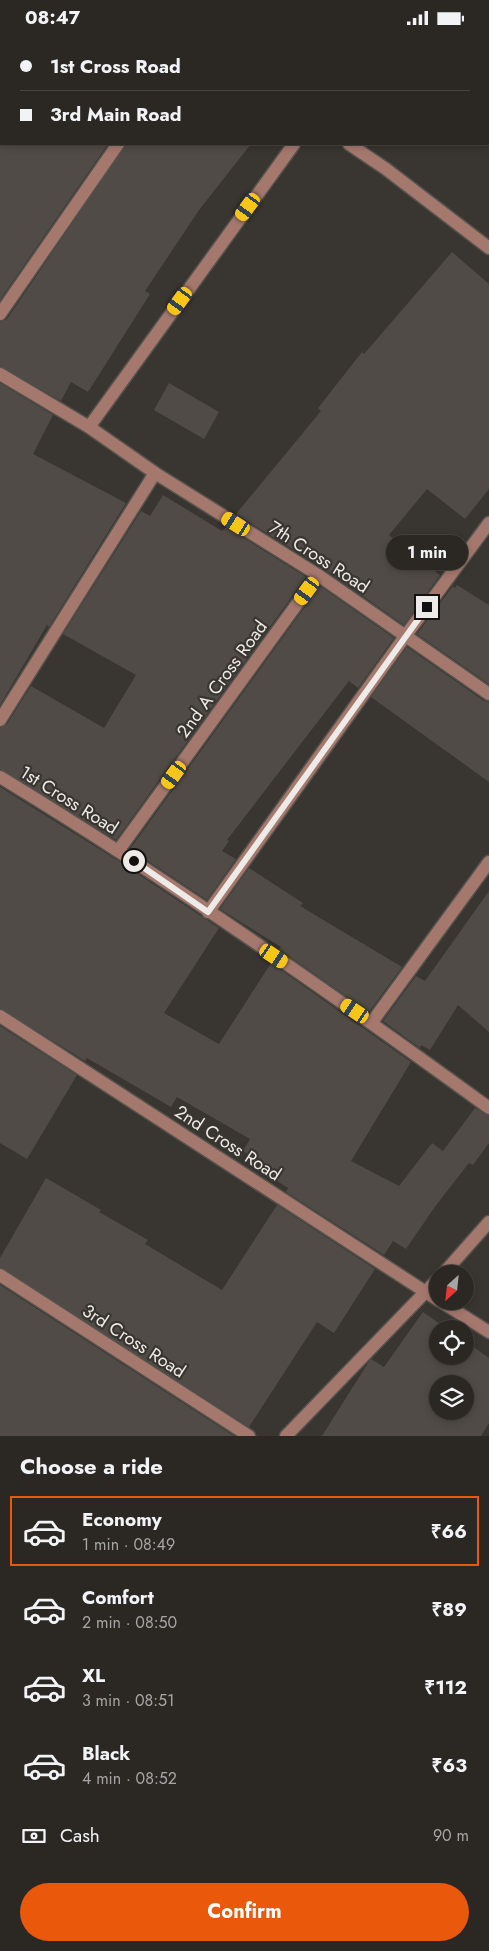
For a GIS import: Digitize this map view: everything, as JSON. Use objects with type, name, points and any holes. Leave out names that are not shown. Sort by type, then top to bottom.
[{"type":"street","points":[[0,314],[117,145]]},
{"type":"street","points":[[89,427],[293,145]]},
{"type":"street","points":[[350,145],[386,169],[489,248]]},
{"type":"street","name":"7th Cross Road","points":[[0,375],[89,427],[155,473],[318,575],[489,694]]},
{"type":"street","points":[[0,720],[155,473]]},
{"type":"street","points":[[208,912],[406,635],[489,523]]},
{"type":"street","name":"2nd A Cross Road","points":[[118,851],[318,575]]},
{"type":"street","name":"1st Cross Road","points":[[0,777],[86,829],[372,1022],[489,1108]]},
{"type":"street","points":[[372,1022],[489,862]]},
{"type":"street","name":"2nd Cross Road","points":[[0,1016],[429,1294]]},
{"type":"street","points":[[451,1265],[489,1223]]},
{"type":"street","name":"3rd Cross Road","points":[[0,1275],[249,1436]]},
{"type":"street","points":[[286,1436],[429,1289]]},
{"type":"street","name":"2nd Cross Road","points":[[455,1310],[489,1332]]},
{"type":"building","points":[[0,145],[107,145],[0,300]]},
{"type":"building","points":[[125,145],[250,145],[199,210],[145,291],[150,294],[88,392],[71,382],[61,401],[0,366],[0,322],[7,319]]},
{"type":"building","points":[[452,252],[489,284],[489,489],[465,519],[427,489],[389,535],[440,575],[404,625],[323,568],[236,514],[321,411],[318,408],[362,352],[364,354]]},
{"type":"building","points":[[0,383],[53,415],[33,454],[126,503],[49,627],[47,625],[0,705]]},
{"type":"building","points":[[169,383],[219,412],[204,439],[154,410]]},
{"type":"building","points":[[163,495],[222,531],[226,527],[306,577],[116,840],[0,769],[0,728],[7,724],[31,686],[104,728],[136,675],[63,634],[141,511],[150,516]]},
{"type":"building","points":[[457,585],[489,605],[489,684],[417,634],[453,586],[455,588]]},
{"type":"building","points":[[320,586],[394,638],[358,688],[349,681],[227,840],[229,841],[222,851],[236,859],[207,900],[130,849]]},
{"type":"building","points":[[407,647],[484,701],[489,702],[489,782],[371,697]]},
{"type":"building","points":[[0,787],[120,862],[219,928],[164,1013],[219,1044],[271,963],[411,1062],[351,1161],[399,1186],[432,1143],[443,1151],[475,1108],[489,1116],[489,1143],[473,1165],[469,1163],[434,1208],[406,1249],[393,1241],[384,1255],[286,1192],[288,1188],[269,1176],[273,1169],[243,1151],[250,1139],[177,1097],[171,1107],[87,1058],[85,1061],[0,1008]]},
{"type":"building","points":[[249,868],[303,903],[300,906],[402,967],[369,1012],[279,949],[281,947],[220,909]]},
{"type":"building","points":[[489,891],[489,1032],[458,1005],[430,1050],[421,1045],[420,1048],[383,1021],[416,976],[425,981]]},
{"type":"building","points":[[0,1026],[77,1075],[27,1159],[0,1143]]},
{"type":"building","points":[[46,1178],[101,1210],[99,1212],[148,1240],[145,1244],[222,1290],[277,1205],[375,1269],[334,1333],[317,1322],[249,1427],[0,1267],[0,1258]]},
{"type":"building","points":[[0,1285],[234,1436],[0,1436]]},
{"type":"building","points":[[423,1312],[434,1320],[429,1320],[429,1365],[474,1365],[474,1347],[489,1358],[489,1423],[481,1436],[322,1436],[371,1359],[384,1367]]},
{"type":"route","points":[[134,861],[208,912],[427,607]]}]
